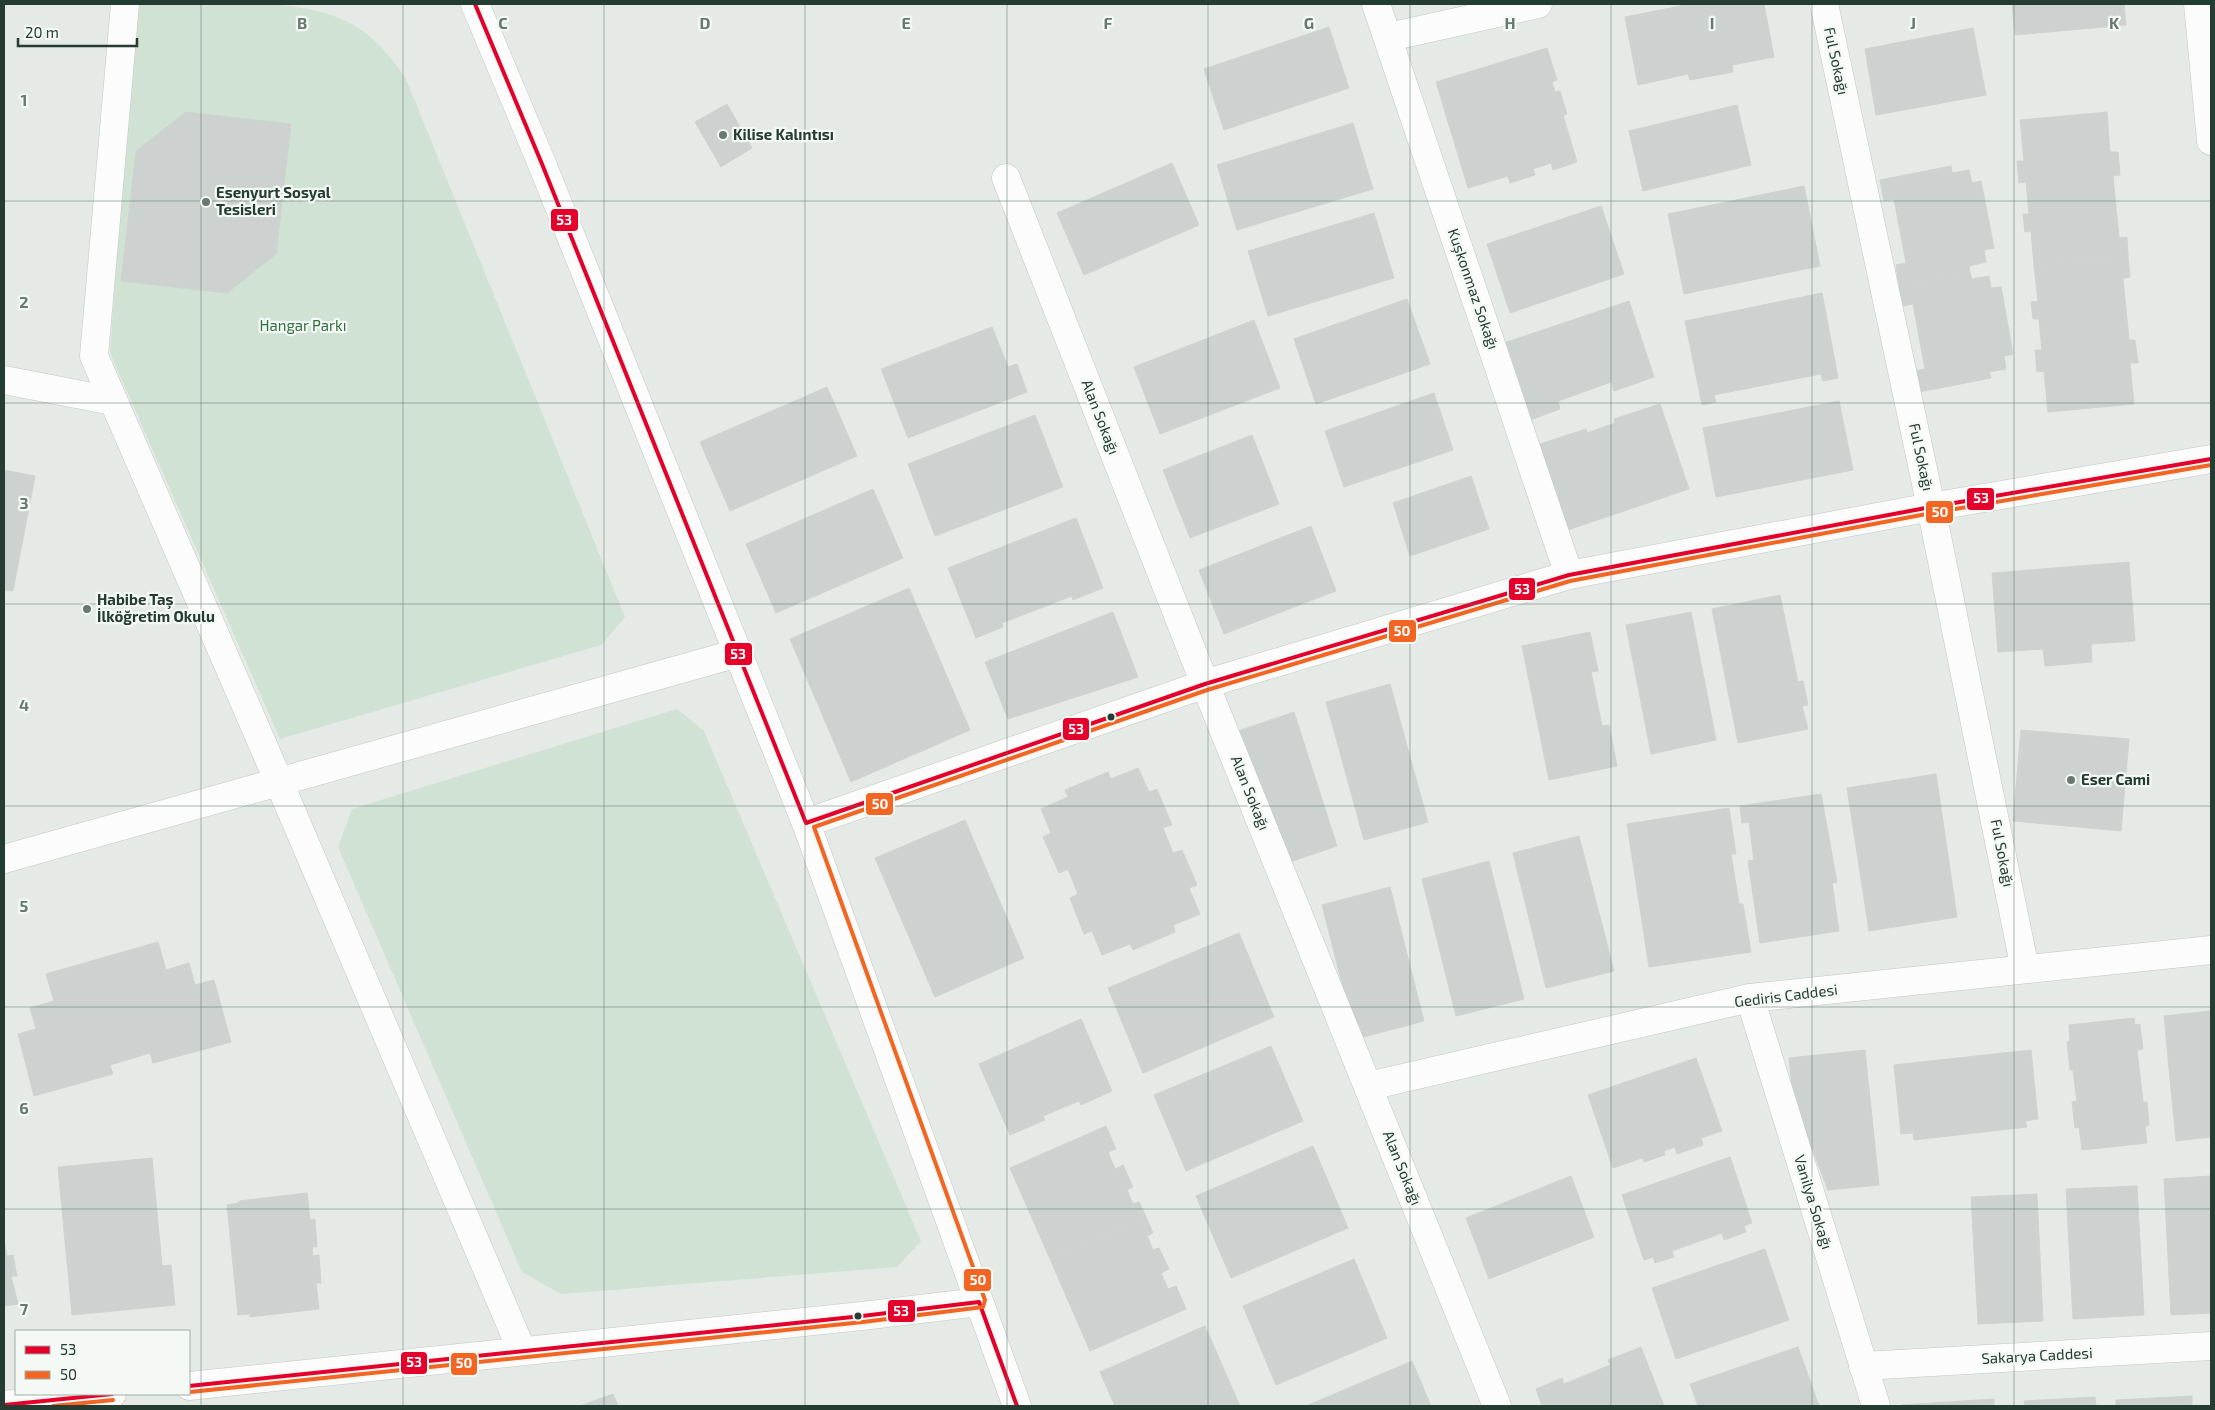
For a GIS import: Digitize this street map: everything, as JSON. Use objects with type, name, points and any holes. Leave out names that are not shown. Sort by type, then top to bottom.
[{"type":"street","points":[[125,4],[94,356],[522,1351]]},
{"type":"street","points":[[475,4],[806,823],[1016,1406]]},
{"type":"street","name":"Kuşkonmaz Sokağı","points":[[1376,4],[1389,37],[1569,574]]},
{"type":"street","points":[[1389,37],[1538,4]]},
{"type":"street","name":"Ful Sokağı","points":[[1824,4],[1931,507],[2025,969]]},
{"type":"street","points":[[2198,4],[2211,142]]},
{"type":"street","name":"Alan Sokağı","points":[[1006,178],[1206,684],[1497,1406]]},
{"type":"street","points":[[4,380],[113,401]]},
{"type":"street","points":[[806,823],[1206,684],[1569,574],[1931,507],[2211,459]]},
{"type":"street","points":[[4,859],[738,653]]},
{"type":"street","name":"Gediris Caddesi","points":[[1369,1086],[1750,998],[2211,950]]},
{"type":"street","name":"Vanilya Sokağı","points":[[1750,998],[1876,1406]]},
{"type":"street","points":[[190,1386],[852,1317],[978,1302]]},
{"type":"street","name":"Sakarya Caddesi","points":[[1864,1366],[2211,1346]]},
{"type":"street","points":[[4,1405],[102,1395]]},
{"type":"green space","name":"Hangar Parkı","points":[[135,4],[256,4],[312,10],[347,22],[363,31],[381,47],[397,66],[406,79],[625,617],[601,645],[280,739],[110,353]]},
{"type":"green space","points":[[677,709],[704,731],[921,1241],[897,1267],[561,1294],[522,1272],[338,847],[352,809]]},
{"type":"building","points":[[1690,4],[1764,4],[1774,57],[1732,65],[1733,72],[1690,80],[1688,74],[1638,85],[1625,17]]},
{"type":"building","points":[[2012,4],[2124,4],[2126,25],[2015,35]]},
{"type":"building","points":[[1329,27],[1349,88],[1224,130],[1204,69]]},
{"type":"building","points":[[1973,28],[1986,95],[1876,115],[1865,49]]},
{"type":"building","points":[[1547,48],[1557,80],[1552,82],[1555,92],[1560,91],[1567,114],[1563,115],[1577,162],[1553,170],[1551,163],[1533,169],[1535,175],[1510,183],[1508,176],[1468,188],[1436,82]]},
{"type":"building","name":"Kilise Kalıntısı","points":[[727,104],[752,148],[721,167],[695,122]]},
{"type":"building","points":[[1737,105],[1751,165],[1643,191],[1629,131]]},
{"type":"building","name":"Esenyurt Sosyal Tesisleri","points":[[186,112],[291,124],[276,254],[227,293],[121,281],[136,151]]},
{"type":"building","points":[[2107,112],[2110,152],[2118,152],[2120,175],[2113,176],[2119,238],[2127,237],[2128,257],[2034,266],[2031,231],[2025,232],[2023,214],[2029,214],[2026,182],[2019,183],[2017,161],[2024,161],[2020,120]]},
{"type":"building","points":[[1353,123],[1373,189],[1237,230],[1217,165]]},
{"type":"building","points":[[1172,163],[1199,225],[1084,275],[1057,213]]},
{"type":"building","points":[[1951,166],[1952,173],[1969,170],[1972,183],[1981,181],[1994,248],[1984,250],[1986,262],[1969,266],[1970,273],[1899,286],[1896,265],[1906,263],[1894,199],[1884,201],[1880,180]]},
{"type":"building","points":[[1804,186],[1820,266],[1684,294],[1668,214]]},
{"type":"building","points":[[1601,206],[1624,274],[1510,313],[1487,244]]},
{"type":"building","points":[[1374,213],[1394,278],[1268,316],[1248,251]]},
{"type":"building","points":[[2128,257],[2130,277],[2123,278],[2129,340],[2135,340],[2138,363],[2130,363],[2134,404],[2048,412],[2044,371],[2037,372],[2035,350],[2042,350],[2039,319],[2033,319],[2031,302],[2038,301],[2034,266]]},
{"type":"building","points":[[1970,273],[1972,279],[1989,276],[1991,288],[2001,287],[2013,354],[2004,356],[2006,369],[1989,372],[1991,378],[1919,392],[1915,371],[1925,369],[1913,304],[1903,306],[1899,286]]},
{"type":"building","points":[[1822,293],[1838,378],[1823,381],[1821,374],[1714,395],[1716,402],[1702,405],[1685,321]]},
{"type":"building","points":[[1407,299],[1430,364],[1316,404],[1294,339]]},
{"type":"building","points":[[1629,301],[1654,377],[1614,391],[1611,382],[1558,401],[1560,409],[1530,420],[1504,343]]},
{"type":"building","points":[[1254,320],[1280,388],[1160,434],[1134,367]]},
{"type":"building","points":[[992,327],[1008,367],[1017,364],[1027,392],[908,438],[881,369]]},
{"type":"building","points":[[827,387],[857,456],[730,511],[700,442]]},
{"type":"building","points":[[1434,393],[1453,450],[1344,487],[1325,431]]},
{"type":"building","points":[[1839,401],[1853,470],[1716,497],[1703,428]]},
{"type":"building","points":[[1660,404],[1689,489],[1565,531],[1537,445],[1586,429],[1587,433],[1615,423],[1614,419]]},
{"type":"building","points":[[1035,415],[1063,487],[935,536],[908,464]]},
{"type":"building","points":[[1252,435],[1279,504],[1190,538],[1163,470]]},
{"type":"building","points":[[4,470],[35,476],[13,591],[4,590]]},
{"type":"building","points":[[1471,476],[1489,529],[1410,556],[1393,503]]},
{"type":"building","points":[[873,489],[903,558],[776,613],[746,544]]},
{"type":"building","points":[[1076,518],[1103,588],[1073,600],[1072,596],[1002,623],[1003,627],[976,638],[948,568]]},
{"type":"building","points":[[1311,526],[1336,591],[1224,634],[1199,570]]},
{"type":"building","points":[[2129,562],[2135,641],[2091,644],[2092,662],[2045,666],[2043,649],[1998,652],[1992,573]]},
{"type":"building","points":[[909,588],[970,730],[851,782],[790,639]]},
{"type":"building","points":[[1780,595],[1798,682],[1803,681],[1808,705],[1802,706],[1808,729],[1738,743],[1712,609]]},
{"type":"building","points":[[1113,612],[1138,677],[1008,719],[985,662]]},
{"type":"building","points":[[1691,612],[1716,740],[1651,754],[1626,625]]},
{"type":"building","points":[[1590,632],[1598,671],[1591,672],[1602,726],[1609,725],[1617,766],[1549,780],[1522,646]]},
{"type":"building","points":[[1390,684],[1428,822],[1364,840],[1326,702]]},
{"type":"building","points":[[1294,712],[1337,846],[1281,865],[1238,731]]},
{"type":"building","name":"Eser Cami","points":[[2021,730],[2129,739],[2121,831],[2013,821]]},
{"type":"building","points":[[1138,768],[1149,792],[1157,789],[1172,825],[1163,828],[1173,853],[1182,850],[1197,885],[1189,888],[1200,914],[1173,925],[1175,932],[1133,950],[1130,944],[1102,955],[1092,931],[1084,934],[1070,898],[1078,894],[1068,869],[1059,873],[1043,837],[1051,833],[1041,809],[1068,797],[1065,790],[1108,772],[1111,779]]},
{"type":"building","points":[[1936,774],[1957,917],[1869,931],[1847,788]]},
{"type":"building","points":[[1821,794],[1837,882],[1832,883],[1839,931],[1760,943],[1748,861],[1754,860],[1749,822],[1742,823],[1740,806]]},
{"type":"building","points":[[1729,808],[1736,854],[1731,854],[1739,904],[1743,904],[1751,952],[1649,967],[1627,824]]},
{"type":"building","points":[[965,820],[1024,958],[935,997],[875,858]]},
{"type":"building","points":[[1579,836],[1614,971],[1546,988],[1513,853]]},
{"type":"building","points":[[1489,861],[1524,999],[1456,1016],[1422,879]]},
{"type":"building","points":[[1390,887],[1424,1021],[1356,1039],[1322,905]]},
{"type":"building","points":[[1239,933],[1274,1017],[1143,1073],[1108,988]]},
{"type":"building","points":[[158,942],[166,970],[189,963],[195,985],[214,980],[231,1042],[153,1063],[150,1053],[110,1065],[113,1074],[34,1096],[18,1034],[36,1029],[30,1008],[54,1001],[46,974]]},
{"type":"building","points":[[2211,1011],[2211,1137],[2176,1141],[2164,1016]]},
{"type":"building","points":[[2134,1018],[2135,1025],[2140,1024],[2143,1049],[2137,1050],[2143,1102],[2147,1102],[2149,1125],[2145,1126],[2147,1143],[2082,1150],[2079,1127],[2075,1128],[2072,1102],[2077,1101],[2073,1070],[2070,1070],[2067,1042],[2070,1041],[2069,1025]]},
{"type":"building","points":[[1081,1019],[1112,1091],[1081,1105],[1079,1101],[1043,1116],[1045,1120],[1010,1135],[979,1064]]},
{"type":"building","points":[[1271,1046],[1303,1121],[1186,1171],[1154,1095]]},
{"type":"building","points":[[1865,1050],[1879,1185],[1828,1190],[1793,1098],[1789,1058]]},
{"type":"building","points":[[2031,1050],[2038,1119],[2025,1121],[2027,1127],[1914,1140],[1913,1133],[1901,1134],[1894,1065]]},
{"type":"building","points":[[1696,1058],[1722,1131],[1701,1138],[1703,1145],[1677,1154],[1675,1147],[1664,1151],[1665,1155],[1644,1162],[1642,1158],[1613,1168],[1588,1095]]},
{"type":"building","points":[[1106,1126],[1116,1149],[1108,1152],[1115,1169],[1123,1165],[1133,1187],[1127,1190],[1133,1204],[1139,1202],[1146,1217],[1050,1259],[1010,1168]]},
{"type":"building","points":[[1313,1146],[1348,1228],[1231,1278],[1196,1196]]},
{"type":"building","points":[[1730,1157],[1752,1223],[1744,1226],[1746,1232],[1724,1240],[1722,1233],[1672,1251],[1674,1257],[1655,1263],[1653,1257],[1644,1260],[1622,1195]]},
{"type":"building","points":[[152,1158],[162,1266],[171,1265],[175,1305],[72,1315],[58,1167]]},
{"type":"building","points":[[1571,1176],[1594,1237],[1489,1279],[1466,1218]]},
{"type":"building","points":[[2211,1176],[2211,1313],[2171,1315],[2164,1179]]},
{"type":"building","points":[[2137,1186],[2144,1315],[2073,1319],[2066,1189]]},
{"type":"building","points":[[307,1193],[310,1220],[315,1219],[317,1247],[312,1247],[313,1256],[319,1255],[321,1283],[316,1283],[319,1309],[250,1317],[250,1314],[238,1315],[227,1205],[239,1203],[239,1201]]},
{"type":"building","points":[[2037,1194],[2043,1321],[1978,1324],[1971,1197]]},
{"type":"building","points":[[1146,1217],[1153,1233],[1147,1236],[1153,1250],[1159,1248],[1169,1269],[1161,1273],[1168,1289],[1176,1286],[1186,1309],[1090,1351],[1050,1259]]},
{"type":"building","points":[[4,1241],[7,1256],[13,1255],[17,1276],[11,1276],[18,1304],[4,1306]]},
{"type":"building","points":[[1765,1249],[1789,1320],[1676,1359],[1652,1288]]},
{"type":"building","points":[[1354,1259],[1387,1338],[1276,1385],[1243,1306]]},
{"type":"building","points":[[1205,1326],[1240,1406],[1115,1406],[1100,1372]]},
{"type":"building","points":[[1641,1347],[1664,1406],[1542,1406],[1536,1389],[1562,1378],[1564,1384],[1610,1365],[1608,1360]]},
{"type":"building","points":[[1798,1347],[1819,1406],[1698,1406],[1690,1384]]},
{"type":"building","points":[[1412,1361],[1431,1406],[1306,1406]]},
{"type":"building","points":[[613,1394],[618,1406],[580,1406]]},
{"type":"building","points":[[2192,1396],[2192,1406],[2116,1406],[2116,1400]]},
{"type":"building","points":[[2095,1397],[2096,1406],[2025,1406],[2024,1401]]},
{"type":"building","points":[[1994,1399],[1994,1406],[1901,1406],[1901,1405]]},
{"type":"transit line","name":"53","points":[[475,4],[542,164],[806,823],[1205,684],[1569,575],[1931,507],[2211,459]]},
{"type":"transit line","name":"50","points":[[190,1392],[863,1322],[983,1307],[985,1300],[814,827],[1207,690],[1570,581],[1932,513],[2211,465]]},
{"type":"transit line","name":"53","points":[[190,1386],[862,1316],[979,1302],[1017,1406]]},
{"type":"transit line","name":"53","points":[[4,1405],[102,1395]]},
{"type":"transit line","name":"50","points":[[53,1406],[113,1400]]},
{"type":"place","name":"Kilise Kalıntısı","points":[[723,135]]},
{"type":"place","name":"Esenyurt Sosyal Tesisleri","points":[[206,202]]},
{"type":"place","name":"Habibe Taş İlköğretim Okulu","points":[[87,609]]},
{"type":"place","name":"Eser Cami","points":[[2071,780]]}]
